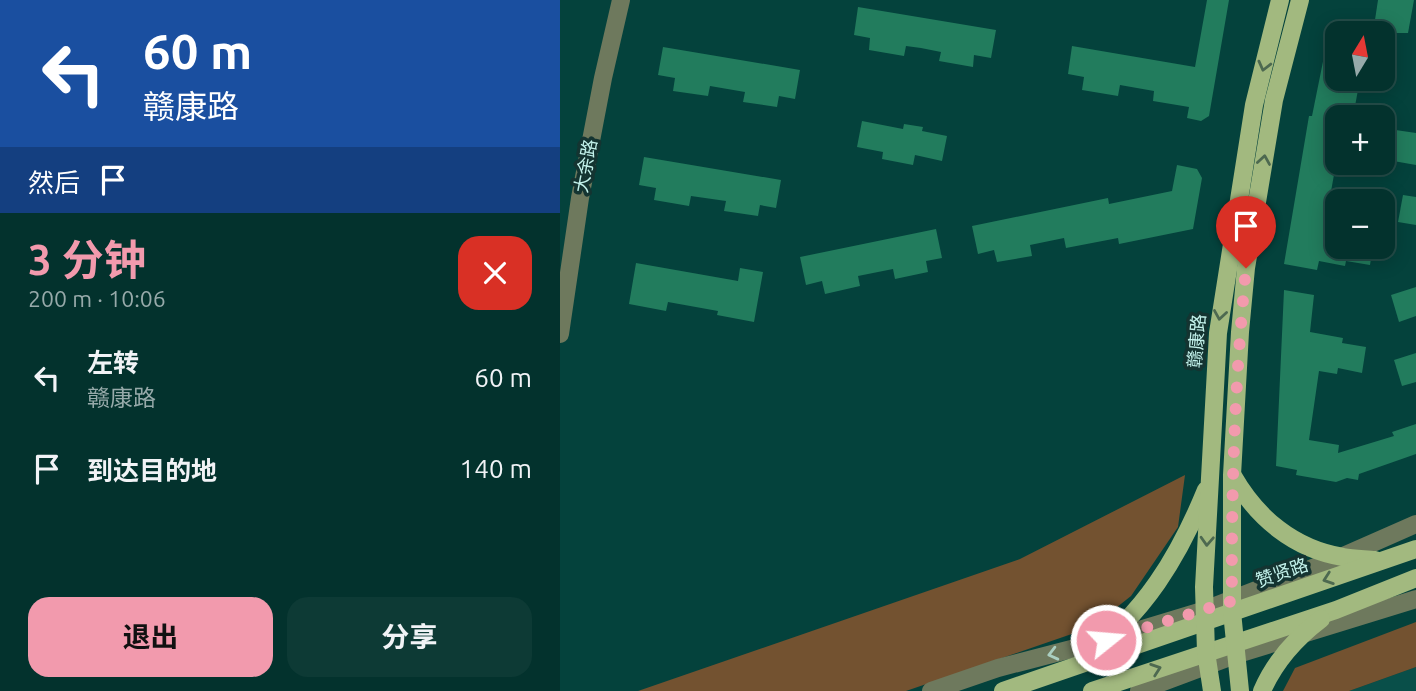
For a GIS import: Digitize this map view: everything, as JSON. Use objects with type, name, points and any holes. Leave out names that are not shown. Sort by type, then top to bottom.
[{"type":"main road","name":"赣康路","points":[[1212,691],[1205,615],[1218,333],[1254,105],[1280,0]]},
{"type":"main road","points":[[1240,691],[1232,606],[1232,475],[1240,332],[1246,268],[1274,100],[1300,0]]},
{"type":"main road","points":[[1232,475],[1252,505],[1278,530],[1310,548],[1341,557],[1376,561],[1392,557]]},
{"type":"main road","points":[[1040,677],[1075,663],[1131,617],[1161,579],[1183,542],[1210,480]]},
{"type":"main road","name":"赞贤路","points":[[1232,606],[1416,549]]},
{"type":"main road","points":[[1091,691],[1235,649],[1416,578]]},
{"type":"main road","points":[[1262,691],[1283,655],[1304,633],[1336,610]]},
{"type":"main road","points":[[1003,691],[1205,615]]},
{"type":"street","name":"大余路","points":[[560,334],[582,186],[621,0]]},
{"type":"street","points":[[931,691],[998,668],[1232,606],[1394,531],[1416,524]]},
{"type":"street","points":[[1235,649],[1304,633],[1416,599]]},
{"type":"street","points":[[1139,691],[1207,658]]},
{"type":"shaded area","points":[[1185,475],[1178,527],[1131,596],[1092,627],[906,691],[638,691],[1020,559]]},
{"type":"shaded area","points":[[1416,622],[1416,667],[1349,691],[1283,691],[1295,668]]},
{"type":"shaded area","points":[[1416,667],[1416,691],[1349,691],[1352,690]]},
{"type":"building","points":[[1207,0],[1229,0],[1209,116],[1201,121],[1187,118],[1189,107],[1153,101],[1154,91],[1120,85],[1118,96],[1082,90],[1084,77],[1068,74],[1072,46],[1195,67]]},
{"type":"building","points":[[1378,0],[1414,0],[1408,33],[1395,33],[1395,21],[1375,21]]},
{"type":"building","points":[[858,7],[996,30],[991,58],[974,55],[973,67],[939,61],[941,52],[921,48],[906,46],[904,56],[869,50],[870,38],[854,35]]},
{"type":"building","points":[[663,47],[800,70],[795,99],[779,96],[777,107],[743,102],[745,92],[710,86],[708,96],[673,91],[675,78],[658,75]]},
{"type":"building","points":[[1325,52],[1325,91],[1358,91],[1355,105],[1325,105],[1325,175],[1334,175],[1331,189],[1325,189],[1325,259],[1371,259],[1370,265],[1346,261],[1345,266],[1319,261],[1317,270],[1284,264],[1309,116],[1312,116]]},
{"type":"building","points":[[862,121],[903,129],[904,124],[923,127],[922,131],[947,136],[942,161],[915,155],[913,165],[882,159],[883,152],[857,147]]},
{"type":"building","points":[[1395,130],[1416,133],[1416,165],[1395,161]]},
{"type":"building","points":[[644,157],[781,180],[776,208],[760,205],[758,216],[724,211],[726,201],[691,196],[689,206],[654,200],[656,188],[639,185]]},
{"type":"building","points":[[1177,165],[1197,169],[1202,178],[1193,229],[1119,244],[1118,238],[1066,248],[1064,238],[1030,245],[1032,256],[997,262],[994,250],[978,254],[972,226],[1108,198],[1109,204],[1172,191]]},
{"type":"building","points":[[1403,195],[1416,197],[1416,225],[1398,222]]},
{"type":"building","points":[[936,229],[942,258],[926,261],[928,272],[895,279],[893,269],[858,276],[860,286],[825,294],[822,281],[806,285],[800,257]]},
{"type":"building","points":[[636,263],[738,281],[740,268],[763,272],[754,322],[717,315],[718,311],[668,302],[666,311],[629,304]]},
{"type":"building","points":[[1416,287],[1416,316],[1399,322],[1391,295]]},
{"type":"building","points":[[1284,290],[1314,295],[1310,332],[1343,338],[1342,343],[1366,347],[1362,373],[1338,368],[1337,374],[1319,371],[1309,440],[1339,445],[1338,453],[1394,436],[1392,432],[1416,424],[1416,454],[1359,474],[1358,480],[1347,478],[1336,482],[1296,475],[1297,470],[1276,466]]},
{"type":"building","points":[[1416,353],[1416,382],[1402,386],[1394,360]]},
{"type":"route","points":[[1106,640],[1232,601],[1232,475],[1246,268]]}]
